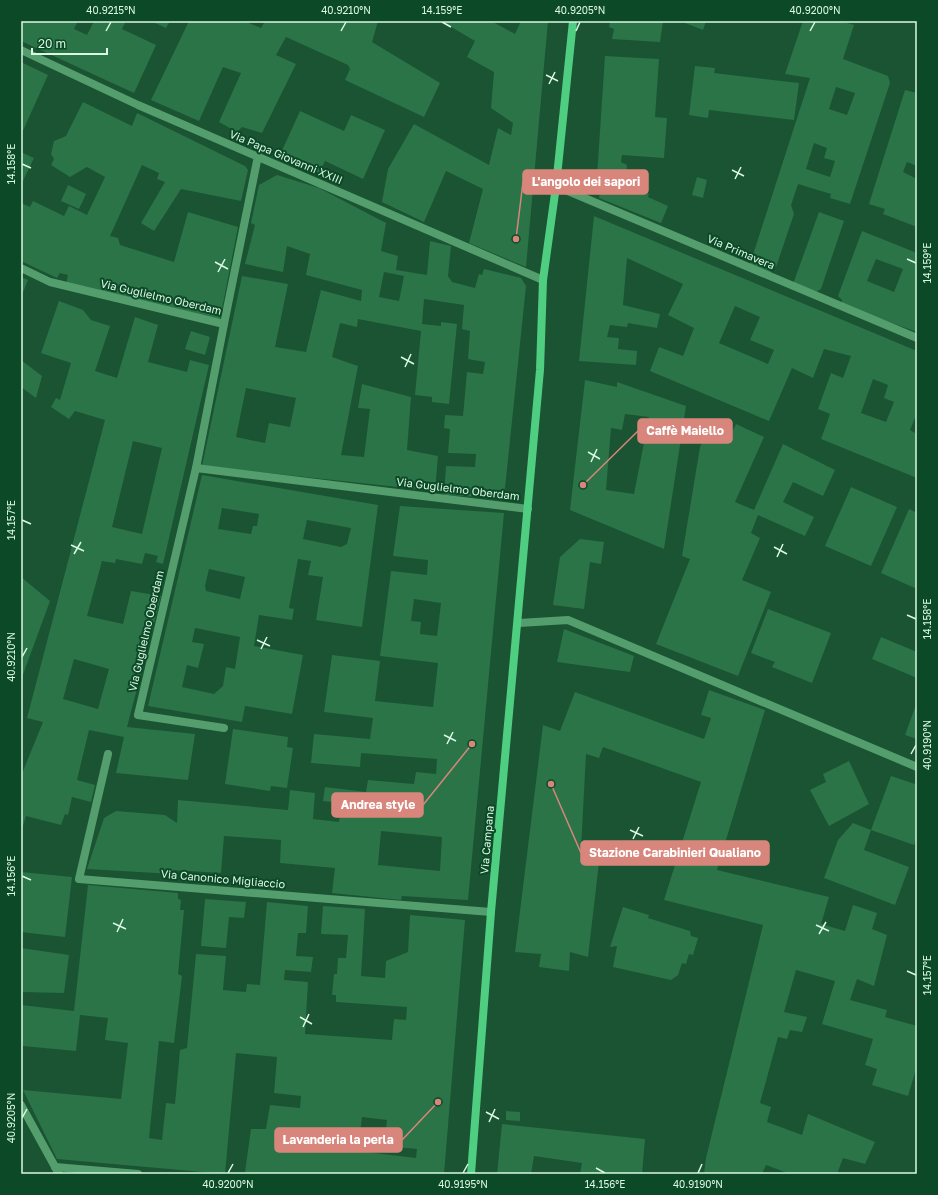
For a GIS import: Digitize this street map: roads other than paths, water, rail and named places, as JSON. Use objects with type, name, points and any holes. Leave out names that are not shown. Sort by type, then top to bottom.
[{"type":"main road","name":"Via Campana","points":[[471,1174],[491,912],[519,623],[540,370],[544,280],[556,186],[573,21]]},
{"type":"street","name":"Via Papa Giovanni XXIII","points":[[21,50],[138,105],[544,280]]},
{"type":"street","points":[[224,324],[258,156]]},
{"type":"street","name":"Via Primavera","points":[[556,186],[917,338]]},
{"type":"street","name":"Via Guglielmo Oberdam","points":[[21,268],[50,282],[224,324],[196,468],[138,715],[224,728]]},
{"type":"street","name":"Via Guglielmo Oberdam","points":[[196,468],[528,509]]},
{"type":"street","points":[[519,623],[568,620],[917,767]]},
{"type":"street","name":"Via Canonico Migliaccio","points":[[108,754],[79,879],[491,912]]},
{"type":"street","points":[[21,1105],[57,1170],[138,1174]]},
{"type":"place","name":"L'angolo dei sapori","points":[[516,239]]},
{"type":"place","name":"Caffè Maiello","points":[[583,485]]},
{"type":"place","name":"Andrea style","points":[[472,744]]},
{"type":"place","name":"Stazione Carabinieri Qualiano","points":[[551,784]]},
{"type":"place","name":"Lavanderia la perla","points":[[438,1102]]}]
